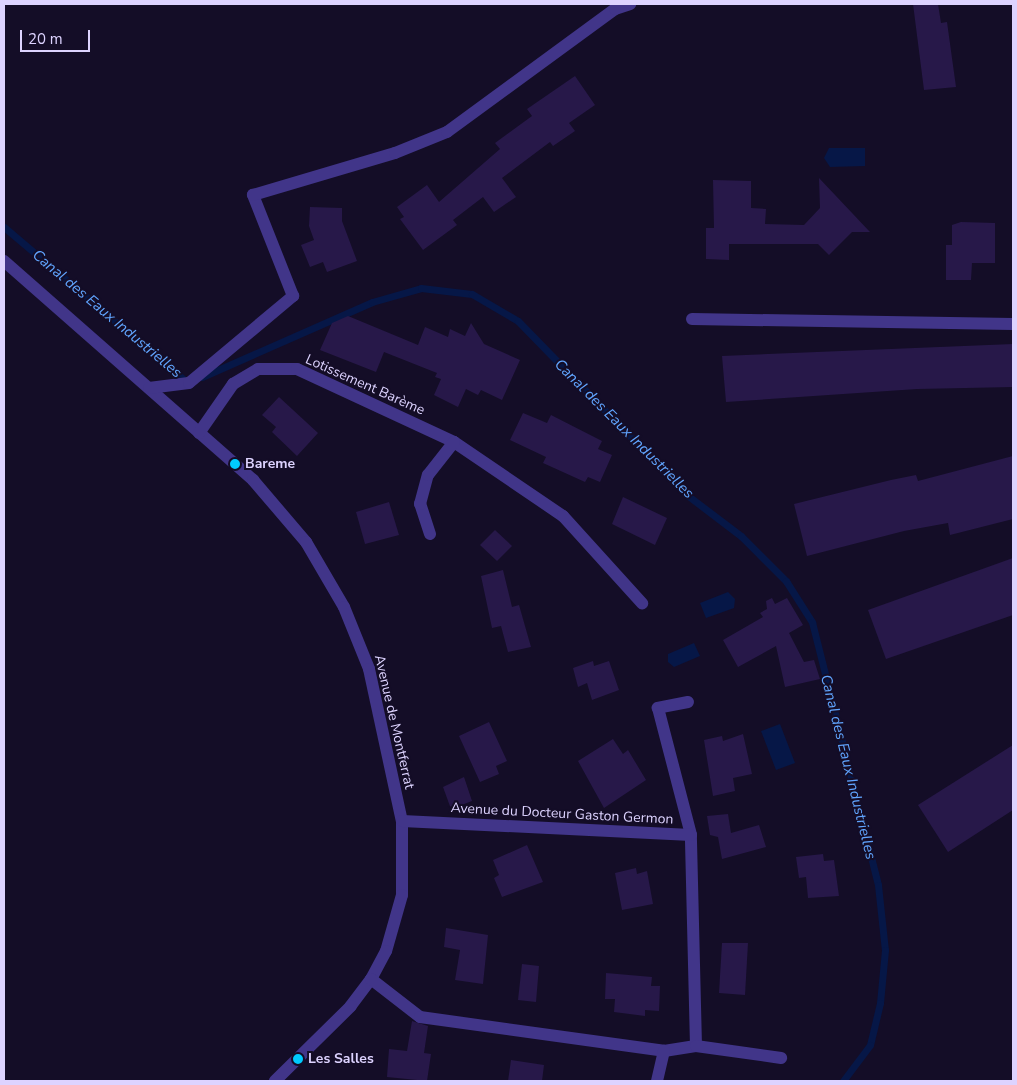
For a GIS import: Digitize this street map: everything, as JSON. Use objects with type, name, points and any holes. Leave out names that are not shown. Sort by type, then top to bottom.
[{"type":"street","points":[[149,388],[188,383],[293,296],[253,195],[395,153],[447,132],[616,8],[630,4]]},
{"type":"street","name":"Avenue de Montferrat","points":[[4,261],[253,480],[306,542],[344,607],[369,669],[402,821],[402,895],[386,951],[371,979],[351,1006],[275,1081]]},
{"type":"street","points":[[692,319],[1013,324]]},
{"type":"street","name":"Lotissement Barème","points":[[199,433],[233,384],[258,369],[297,369],[454,442],[563,516],[642,603]]},
{"type":"street","points":[[430,534],[420,504],[428,475],[454,442]]},
{"type":"street","points":[[688,702],[658,708],[691,834]]},
{"type":"street","name":"Avenue du Docteur Gaston Germon","points":[[402,821],[691,834],[696,1046]]},
{"type":"street","points":[[371,979],[420,1017],[664,1051],[696,1046],[781,1058]]},
{"type":"street","points":[[657,1081],[664,1051]]},
{"type":"water","points":[[829,148],[865,148],[865,166],[830,167],[824,158]]},
{"type":"water","points":[[728,592],[735,599],[734,608],[706,618],[700,603]]},
{"type":"water","points":[[694,643],[700,656],[674,667],[668,662],[668,654]]},
{"type":"water","points":[[780,724],[795,763],[776,770],[761,731]]},
{"type":"building","points":[[913,4],[938,4],[941,23],[947,22],[956,87],[924,90]]},
{"type":"building","points":[[575,76],[595,105],[569,123],[575,131],[553,146],[550,142],[502,178],[516,197],[494,212],[483,197],[453,220],[457,225],[423,250],[400,219],[404,217],[397,207],[427,185],[439,202],[500,149],[495,143],[532,116],[527,109]]},
{"type":"building","points":[[819,178],[870,232],[852,232],[829,255],[818,244],[729,244],[729,260],[706,259],[706,228],[714,228],[713,180],[751,181],[751,208],[766,209],[765,224],[804,225],[820,208]]},
{"type":"building","points":[[310,207],[342,208],[342,221],[357,261],[327,272],[323,262],[310,267],[301,245],[314,240],[309,226]]},
{"type":"building","points":[[961,222],[995,223],[995,263],[972,263],[971,280],[946,280],[946,245],[952,245],[952,225]]},
{"type":"building","points":[[348,316],[418,345],[425,327],[448,337],[450,329],[465,336],[471,323],[484,344],[520,360],[502,400],[481,390],[478,395],[466,389],[458,407],[434,395],[441,379],[435,377],[437,373],[384,352],[376,372],[320,350],[332,323]]},
{"type":"building","points":[[1013,344],[1013,387],[917,389],[726,402],[722,356]]},
{"type":"building","points":[[279,397],[318,433],[297,456],[272,432],[276,427],[262,415]]},
{"type":"building","points":[[523,413],[547,423],[551,415],[602,441],[598,449],[612,455],[600,482],[588,477],[585,482],[543,463],[546,457],[510,440]]},
{"type":"building","points":[[1013,456],[1013,519],[950,535],[948,523],[904,531],[807,556],[794,504],[916,475],[918,481]]},
{"type":"building","points":[[623,497],[667,518],[655,545],[612,524]]},
{"type":"building","points":[[389,502],[399,535],[365,544],[356,512]]},
{"type":"building","points":[[495,530],[512,546],[497,561],[480,545]]},
{"type":"building","points":[[1013,558],[1013,615],[886,659],[868,610]]},
{"type":"building","points":[[503,570],[512,607],[519,605],[531,647],[508,652],[501,626],[492,628],[481,576]]},
{"type":"building","points":[[772,598],[775,604],[787,598],[803,625],[789,633],[804,662],[814,660],[820,679],[785,687],[776,646],[738,667],[723,640],[763,617],[760,613],[767,609],[766,601]]},
{"type":"building","points":[[593,661],[594,666],[609,661],[619,690],[592,700],[587,683],[578,687],[573,668]]},
{"type":"building","points":[[489,722],[507,761],[496,766],[499,774],[480,782],[459,736]]},
{"type":"building","points":[[743,734],[752,774],[733,778],[735,791],[713,796],[704,740],[722,736],[723,741]]},
{"type":"building","points":[[613,739],[623,754],[628,750],[646,780],[604,808],[578,761]]},
{"type":"building","points":[[1013,745],[1013,810],[948,852],[918,805]]},
{"type":"building","points":[[464,777],[472,801],[451,809],[443,787]]},
{"type":"building","points":[[728,814],[731,833],[759,825],[766,847],[722,859],[718,837],[710,835],[707,816]]},
{"type":"building","points":[[527,845],[543,882],[502,897],[494,878],[499,875],[493,860]]},
{"type":"building","points":[[823,854],[824,861],[834,860],[839,896],[808,898],[806,877],[799,878],[796,857]]},
{"type":"building","points":[[636,868],[637,874],[647,871],[653,904],[622,910],[615,873]]},
{"type":"building","points":[[446,928],[488,935],[483,984],[455,980],[460,950],[444,947]]},
{"type":"building","points":[[722,943],[748,943],[745,995],[719,993]]},
{"type":"building","points":[[522,964],[539,966],[536,1002],[518,1000]]},
{"type":"building","points":[[606,973],[652,977],[651,986],[660,986],[659,1011],[645,1010],[645,1016],[614,1012],[615,999],[605,999]]},
{"type":"building","points":[[412,1021],[428,1026],[424,1053],[431,1054],[427,1081],[387,1077],[389,1049],[407,1051]]},
{"type":"building","points":[[511,1060],[544,1065],[542,1081],[508,1081]]},
{"type":"waterway","name":"Canal des Eaux Industrielles","points":[[4,227],[188,383]]},
{"type":"waterway","name":"Canal des Eaux Industrielles","points":[[202,377],[372,302],[421,288],[472,294],[518,321],[687,495],[741,536],[786,581],[812,622],[878,885],[885,950],[880,1003],[870,1045],[843,1081]]},
{"type":"place","name":"Bareme","points":[[235,464]]},
{"type":"place","name":"Les Salles","points":[[298,1059]]}]
